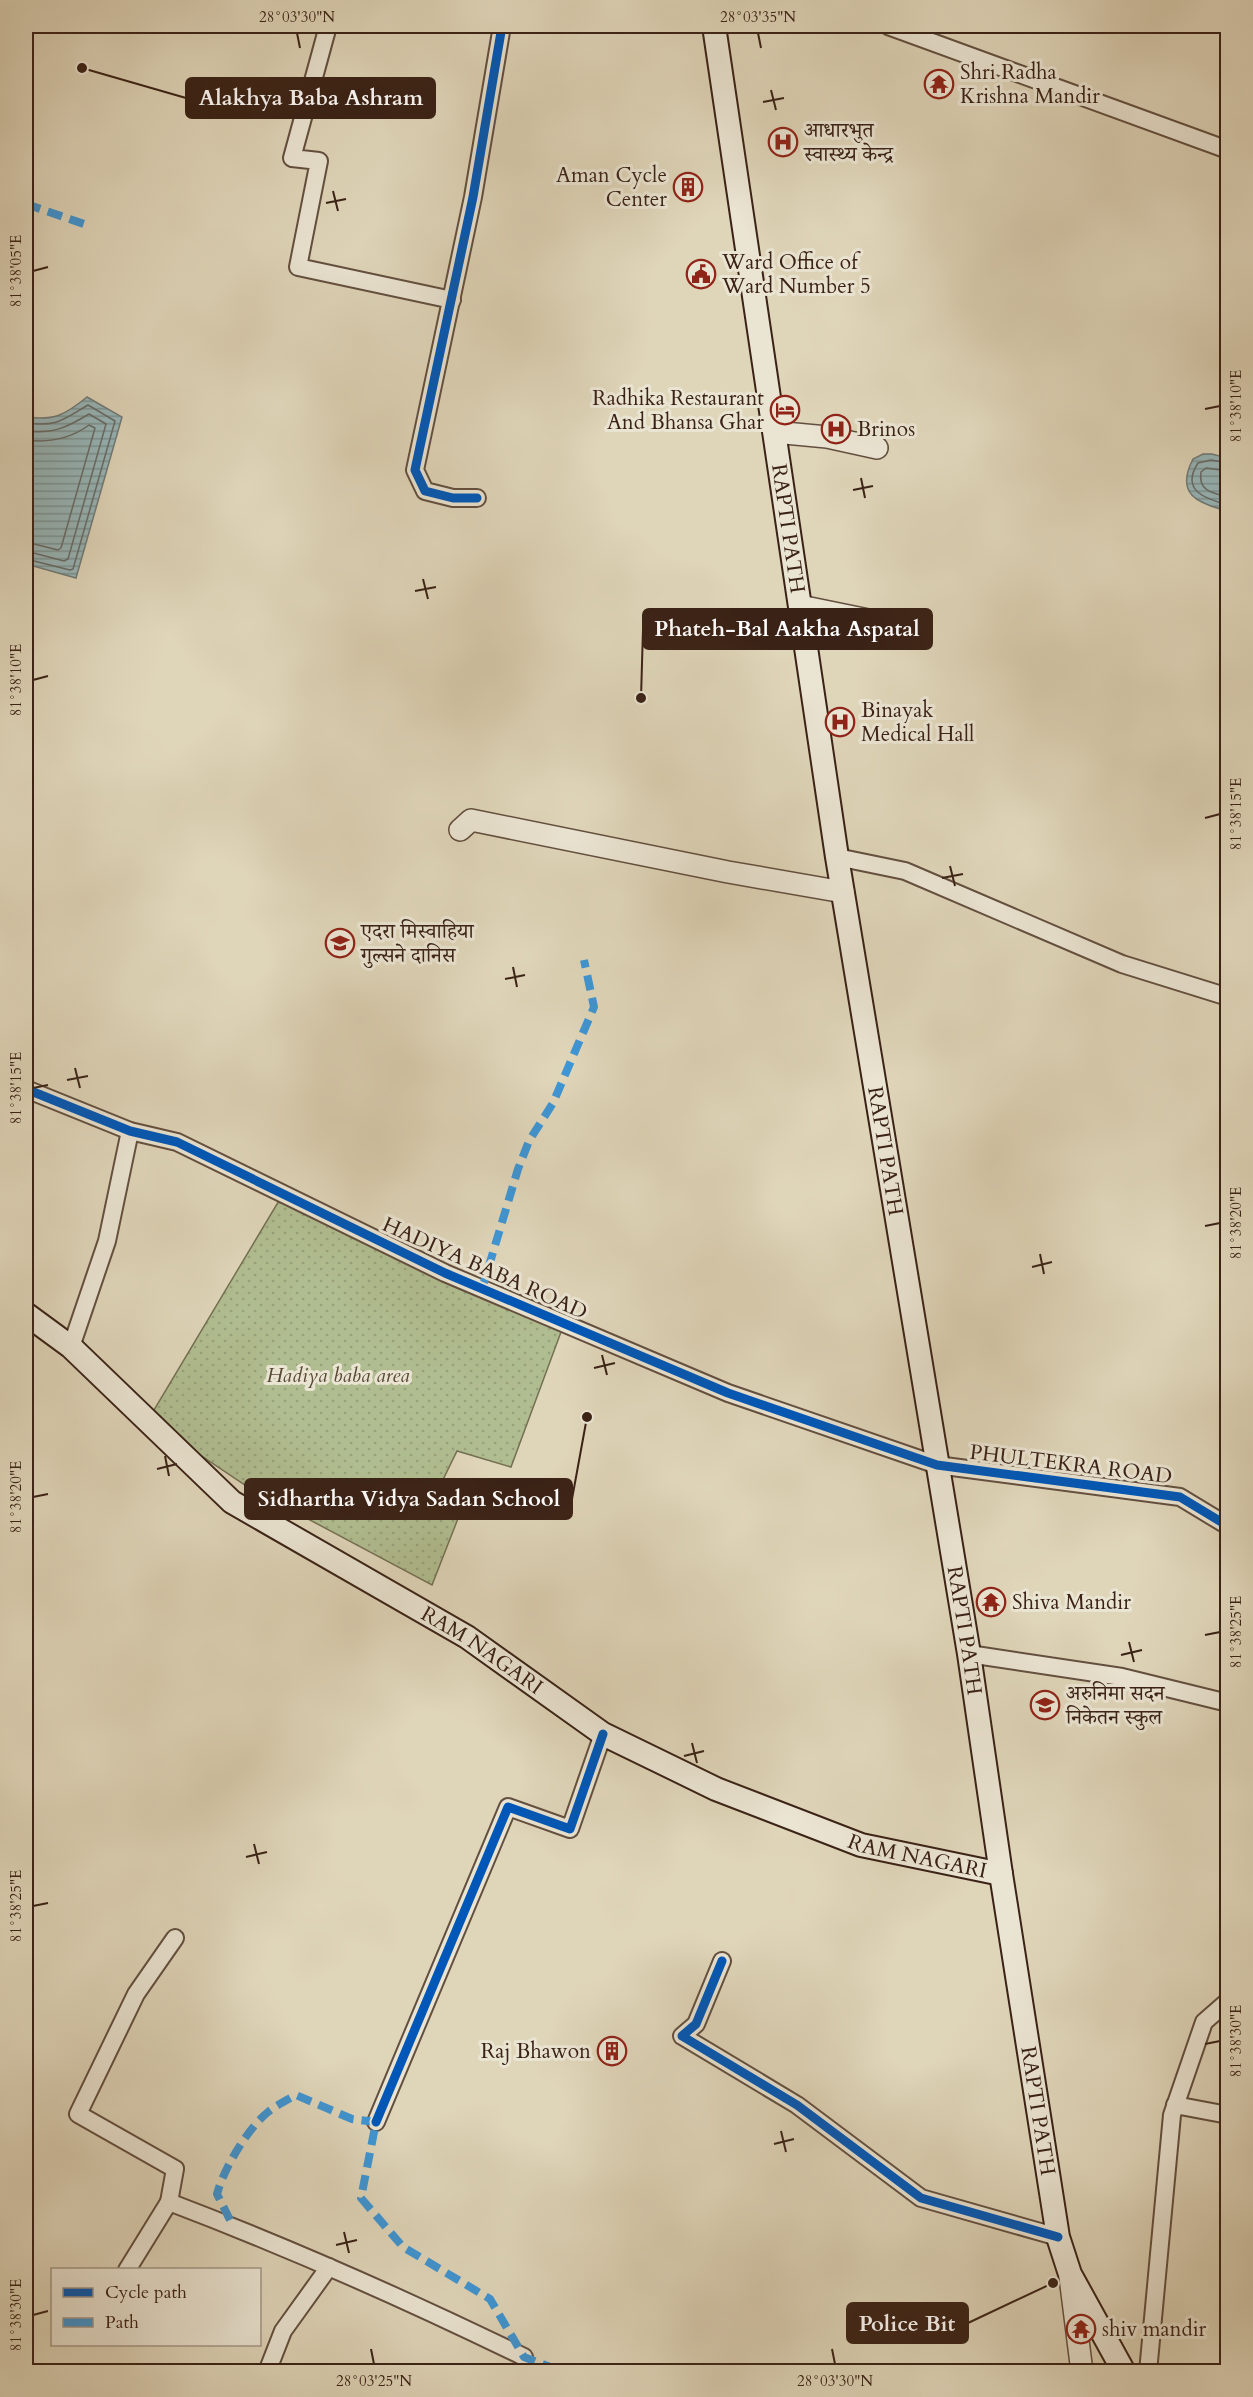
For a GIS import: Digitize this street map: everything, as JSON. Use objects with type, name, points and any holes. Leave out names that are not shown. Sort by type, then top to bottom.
[{"type":"main road","name":"RAPTI PATH","points":[[714,26],[837,857],[969,1654],[1058,2237],[1070,2274],[1124,2372]]},
{"type":"main road","name":"RAM NAGARI","points":[[26,1314],[71,1347],[232,1502],[467,1636],[603,1734],[716,1789],[861,1845],[1001,1874]]},
{"type":"street","points":[[328,26],[292,158],[319,161],[298,267],[452,300]]},
{"type":"street","points":[[477,498],[453,498],[424,491],[415,470],[473,197],[502,26]]},
{"type":"street","points":[[888,26],[1227,150]]},
{"type":"street","points":[[774,432],[827,437],[877,448]]},
{"type":"street","points":[[800,606],[883,623]]},
{"type":"street","points":[[460,830],[471,820],[729,872],[843,892]]},
{"type":"street","points":[[837,857],[905,871],[1122,964],[1227,997]]},
{"type":"street","name":"HADIYA BABA ROAD","points":[[26,1089],[130,1131],[177,1142],[445,1273],[728,1393],[938,1465]]},
{"type":"street","points":[[71,1347],[107,1241],[130,1131]]},
{"type":"street","name":"PHULTEKRA ROAD","points":[[938,1465],[1180,1497],[1227,1526]]},
{"type":"street","points":[[969,1654],[1122,1677],[1227,1703]]},
{"type":"street","points":[[376,2122],[508,1807],[570,1829],[603,1734]]},
{"type":"street","points":[[128,2268],[169,2202],[175,2169],[78,2114],[136,1994],[175,1938]]},
{"type":"street","points":[[723,1961],[696,2024],[682,2036],[797,2105],[921,2198],[1058,2237]]},
{"type":"street","points":[[1148,2372],[1158,2245],[1172,2115],[1204,2022],[1227,2001]]},
{"type":"street","points":[[1175,2105],[1227,2115]]},
{"type":"street","points":[[169,2202],[256,2235],[404,2299],[524,2357]]},
{"type":"street","points":[[267,2372],[283,2331],[329,2267]]},
{"type":"street","points":[[1070,2274],[1082,2372]]},
{"type":"green space","name":"Hadiya baba area","points":[[283,1194],[564,1324],[511,1467],[457,1451],[436,1494],[459,1516],[432,1585],[248,1487],[148,1420]]},
{"type":"water","points":[[87,397],[122,417],[76,578],[26,564],[26,417],[44,418],[59,415]]},
{"type":"water","points":[[1203,454],[1227,458],[1227,511],[1198,500],[1188,489],[1186,481],[1193,459]]},
{"type":"marked path","points":[[26,204],[84,224]]},
{"type":"marked path","points":[[482,1289],[518,1169],[529,1141],[553,1103],[594,1007],[584,960]]},
{"type":"marked path","points":[[230,2220],[217,2194],[220,2184],[245,2138],[260,2119],[275,2107],[296,2095],[352,2119],[376,2122],[361,2198],[403,2247],[490,2299],[524,2357],[563,2372]]},
{"type":"cycle path","points":[[477,498],[453,498],[425,491],[415,470],[473,197],[502,26]]},
{"type":"cycle path","points":[[26,1089],[130,1131],[177,1142],[445,1273],[728,1393],[937,1465],[1180,1497],[1228,1526]]},
{"type":"cycle path","points":[[376,2122],[508,1807],[570,1829],[603,1734]]},
{"type":"cycle path","points":[[722,1961],[696,2024],[682,2036],[797,2105],[921,2198],[1058,2237]]},
{"type":"place","name":"Alakhya Baba Ashram","points":[[82,68]]},
{"type":"place","name":"Shri Radha Krishna Mandir","points":[[939,84]]},
{"type":"place","name":"आधारभुत स्वास्थ्य केन्द्र","points":[[783,142]]},
{"type":"place","name":"Aman Cycle Center","points":[[688,187]]},
{"type":"place","name":"Ward Office of Ward Number 5","points":[[701,274]]},
{"type":"place","name":"Radhika Restaurant And Bhansa Ghar","points":[[785,410]]},
{"type":"place","name":"Brinos","points":[[836,429]]},
{"type":"place","name":"Phateh-Bal Aakha Aspatal","points":[[641,698]]},
{"type":"place","name":"Binayak Medical Hall","points":[[840,722]]},
{"type":"place","name":"एदरा मिस्वाहिया गुल्सने दानिस","points":[[340,943]]},
{"type":"place","name":"Sidhartha Vidya Sadan School","points":[[587,1417]]},
{"type":"place","name":"Shiva Mandir","points":[[991,1602]]},
{"type":"place","name":"अरुनिमा सदन निकेतन स्कुल","points":[[1045,1705]]},
{"type":"place","name":"Raj Bhawon","points":[[612,2051]]},
{"type":"place","name":"Police Bit","points":[[1053,2283]]},
{"type":"place","name":"shiv mandir","points":[[1081,2329]]}]
